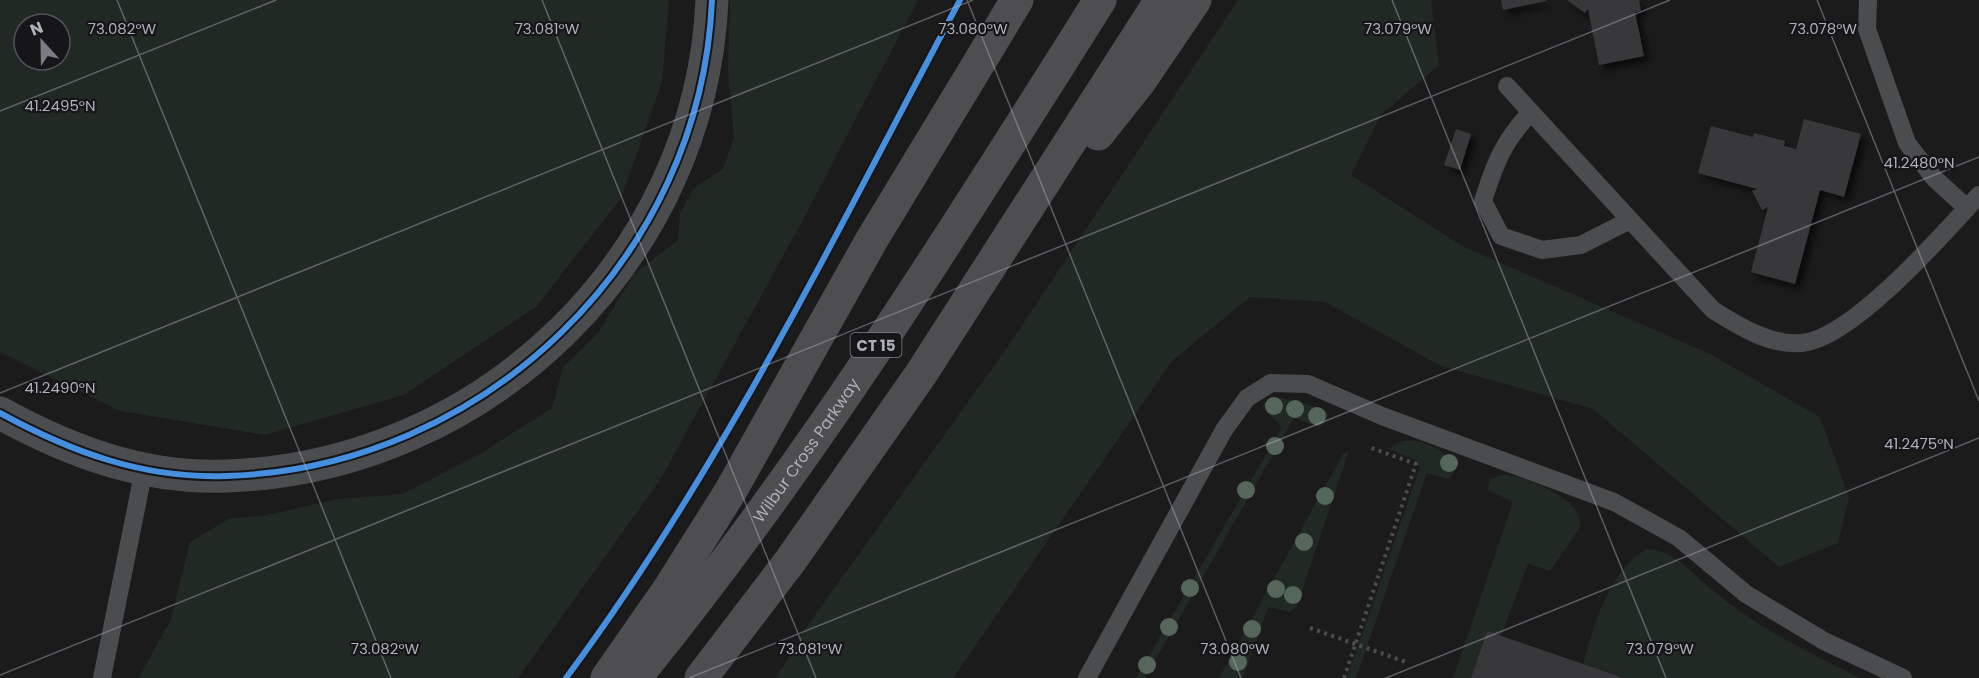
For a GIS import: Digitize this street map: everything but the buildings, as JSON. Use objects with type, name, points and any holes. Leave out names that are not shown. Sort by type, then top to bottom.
[{"type":"highway","points":[[871,241],[996,0]]},
{"type":"highway","points":[[607,678],[669,589],[730,492],[871,241],[1017,0]]},
{"type":"highway","name":"Wilbur Cross Parkway","points":[[635,678],[742,542],[825,424],[1100,0]]},
{"type":"highway","points":[[701,678],[804,542],[980,284],[1161,0]]},
{"type":"highway","points":[[980,284],[1140,81],[1195,0]]},
{"type":"street","points":[[0,413],[58,444],[98,458],[144,469],[225,476],[304,466],[349,455],[391,442],[466,406],[513,376],[549,347],[611,278],[636,242],[675,165],[692,122],[701,84],[712,0]]},
{"type":"lane","points":[[1507,86],[1713,310],[1748,331],[1776,340],[1802,343],[1835,333],[1864,311],[1973,201],[1934,178],[1907,143],[1867,29],[1868,0]]},
{"type":"lane","points":[[1531,112],[1518,126],[1496,159],[1483,201],[1501,236],[1542,250],[1581,244],[1630,220]]},
{"type":"lane","points":[[1087,678],[1224,430],[1247,398],[1271,382],[1308,384],[1382,416],[1614,501],[1679,538],[1746,594],[1824,641],[1903,678]]},
{"type":"lane","points":[[102,678],[144,469]]},
{"type":"path","points":[[1344,678],[1416,464],[1371,448]]},
{"type":"path","points":[[1310,628],[1408,663]]},
{"type":"shaded area","points":[[0,0],[669,0],[662,82],[621,198],[536,307],[404,395],[265,435],[120,411],[0,352]]},
{"type":"shaded area","points":[[730,0],[918,0],[799,227],[660,480],[518,678],[139,678],[171,619],[190,542],[230,518],[262,516],[338,499],[402,494],[480,454],[552,408],[563,367],[598,333],[634,274],[678,240],[680,214],[694,188],[723,169],[734,138],[728,70]]},
{"type":"shaded area","points":[[1238,0],[1431,0],[1439,65],[1381,115],[1351,175],[1464,247],[1710,354],[1820,417],[1849,497],[1838,543],[1779,567],[1593,409],[1441,366],[1325,302],[1250,297],[1172,361],[953,678],[776,678],[805,629],[1009,345]]},
{"type":"shaded area","points":[[1278,397],[1324,409],[1328,415],[1325,423],[1318,427],[1294,418],[1145,678],[1136,678],[1282,427],[1263,408],[1264,403]]},
{"type":"shaded area","points":[[1402,441],[1427,444],[1442,452],[1448,458],[1454,472],[1449,479],[1427,473],[1356,678],[1347,678],[1420,467],[1415,460],[1388,449]]},
{"type":"shaded area","points":[[1349,451],[1297,606],[1290,612],[1268,607],[1243,678],[1219,678],[1343,454]]},
{"type":"shaded area","points":[[1500,475],[1518,477],[1560,496],[1575,510],[1581,526],[1550,571],[1528,564],[1501,636],[1487,631],[1471,678],[1453,678],[1513,502],[1488,490],[1490,480]]},
{"type":"shaded area","points":[[1647,549],[1670,556],[1759,624],[1860,678],[1625,678],[1583,664],[1598,615],[1613,584],[1622,570]]},
{"type":"cycle path","points":[[0,413],[81,451],[137,468],[196,476],[226,476],[321,464],[409,435],[490,390],[562,332],[621,262],[668,183],[699,94],[712,0]]},
{"type":"cycle path","points":[[566,678],[623,598],[727,432],[823,260],[960,0]]}]
